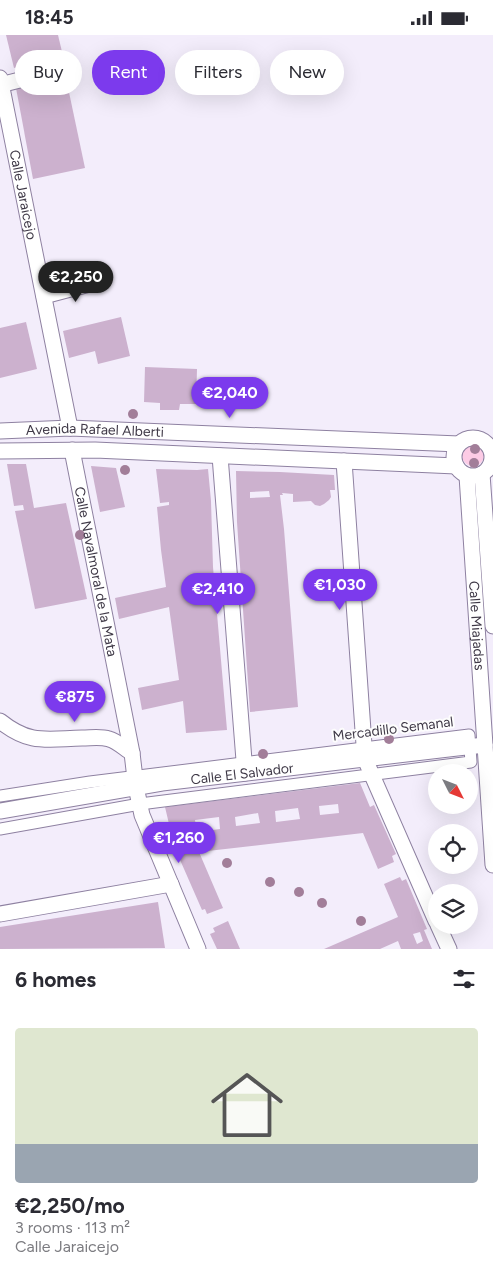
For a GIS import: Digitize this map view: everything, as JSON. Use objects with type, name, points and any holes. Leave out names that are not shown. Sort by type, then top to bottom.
[{"type":"street","points":[[0,82],[15,79]]},
{"type":"street","name":"Calle Jaraicejo","points":[[0,82],[70,428]]},
{"type":"street","points":[[44,296],[101,281]]},
{"type":"street","name":"Avenida Rafael Alberti","points":[[0,431],[70,428],[459,444]]},
{"type":"street","points":[[469,438],[480,439],[491,446],[493,456],[478,470],[454,460],[459,444],[469,438]]},
{"type":"street","name":"Avenida Rafael Alberti","points":[[0,451],[72,450],[344,461],[478,470]]},
{"type":"street","name":"Calle Navalmoral de la Mata","points":[[72,450],[132,753],[142,815],[198,949]]},
{"type":"street","points":[[220,456],[245,773]]},
{"type":"street","points":[[344,461],[365,759],[428,903]]},
{"type":"street","name":"Calle Miajadas","points":[[478,470],[491,590],[493,627]]},
{"type":"street","name":"Calle Miajadas","points":[[478,470],[485,745],[493,865]]},
{"type":"street","points":[[0,721],[28,738],[40,740],[99,737],[111,739],[132,753]]},
{"type":"street","name":"Mercadillo Semanal","points":[[0,796],[90,781],[136,781],[469,735],[471,763],[140,804],[0,829]]},
{"type":"street","name":"Calle El Salvador","points":[[0,811],[136,781],[245,773],[485,745]]},
{"type":"street","points":[[0,914],[170,884]]},
{"type":"street","points":[[442,934],[449,949]]},
{"type":"shaded area","points":[[469,444],[477,444],[484,451],[484,459],[477,466],[469,466],[462,459],[462,451]]},
{"type":"building","points":[[6,35],[58,35],[62,50],[15,50],[14,68]]},
{"type":"building","points":[[17,95],[70,95],[85,168],[33,179]]},
{"type":"building","points":[[121,317],[130,356],[98,364],[95,351],[69,358],[63,331]]},
{"type":"building","points":[[26,322],[37,369],[0,378],[0,328]]},
{"type":"building","points":[[145,367],[197,369],[196,404],[180,404],[179,410],[160,410],[160,403],[144,402]]},
{"type":"building","points":[[7,464],[26,464],[34,508],[66,503],[87,599],[35,609],[15,511],[24,510],[23,505],[14,506]]},
{"type":"building","points":[[91,466],[116,468],[125,507],[100,512]]},
{"type":"building","points":[[156,469],[208,469],[213,567],[227,730],[186,733],[183,701],[142,710],[138,688],[179,680],[169,607],[119,619],[115,598],[166,587],[157,507],[169,505],[169,502],[160,503]]},
{"type":"building","points":[[236,471],[334,475],[335,490],[330,490],[331,497],[320,506],[315,505],[311,501],[293,502],[293,494],[282,493],[283,495],[280,495],[298,707],[250,712],[237,522]],"holes":[[[269,491],[270,497],[250,498],[250,492]]]},
{"type":"building","points":[[360,783],[370,807],[374,805],[396,854],[392,856],[394,862],[378,869],[363,833],[199,852],[223,908],[207,914],[205,909],[202,910],[170,837],[179,834],[177,822],[169,824],[165,807]],"holes":[[[338,804],[339,813],[320,815],[319,806]],[[298,808],[300,819],[276,822],[275,811]],[[258,813],[260,823],[236,826],[235,817]],[[219,817],[220,829],[197,832],[195,820]]]},
{"type":"building","points":[[400,877],[402,881],[406,879],[427,929],[424,930],[432,949],[401,949],[398,941],[380,949],[324,949],[398,917],[384,884]],"holes":[[[420,932],[423,941],[417,944],[413,934]]]},
{"type":"building","points":[[158,902],[165,948],[0,949],[0,927]]},
{"type":"building","points":[[228,921],[240,949],[217,949],[210,934],[215,932],[213,928]]}]
